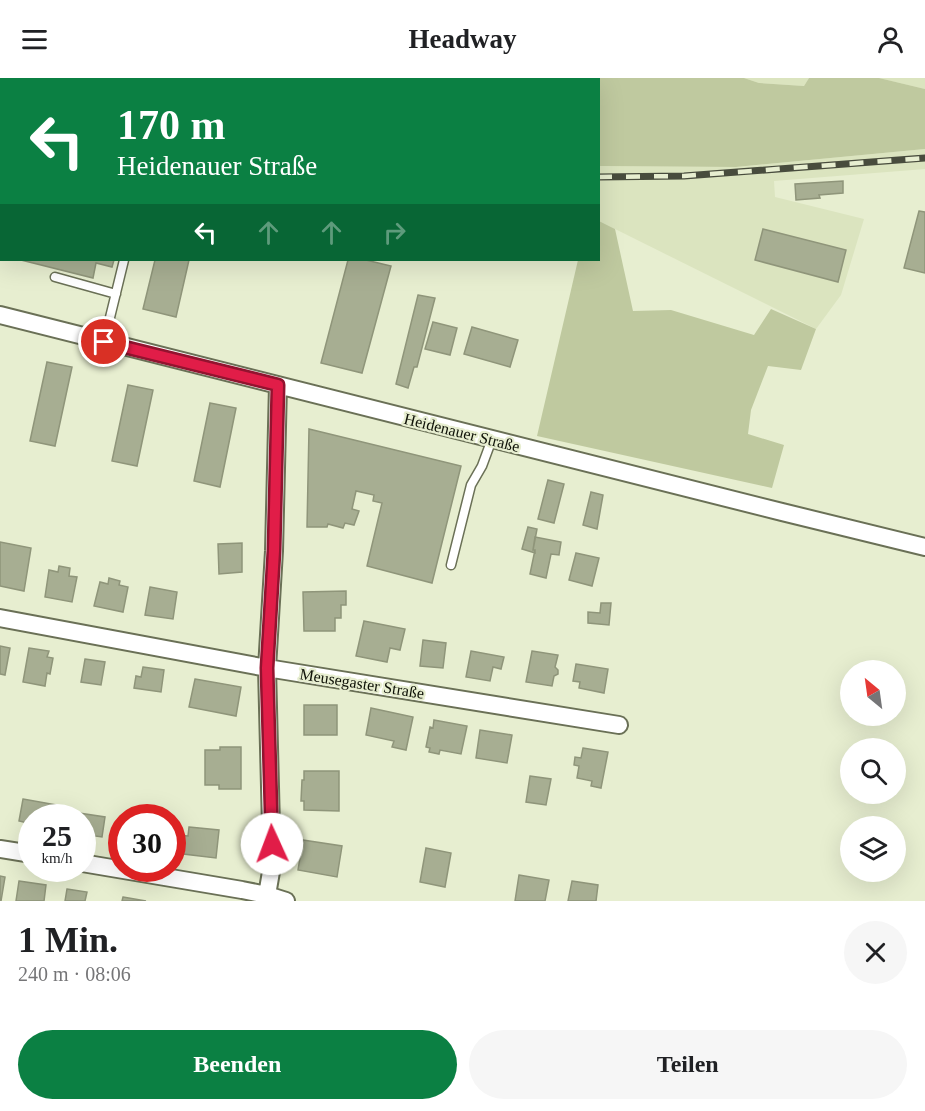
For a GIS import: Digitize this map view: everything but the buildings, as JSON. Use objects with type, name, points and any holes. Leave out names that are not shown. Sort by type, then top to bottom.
[{"type":"street","name":"Heidenauer Straße","points":[[0,315],[925,547]]},
{"type":"street","points":[[267,894],[273,866],[267,668],[274,551],[278,385]]},
{"type":"street","name":"Meusegaster Straße","points":[[0,618],[267,668],[619,724]]},
{"type":"street","points":[[0,849],[18,852]]},
{"type":"street","points":[[96,866],[242,895],[267,894],[286,901]]},
{"type":"lane","points":[[104,342],[124,261]]},
{"type":"lane","points":[[55,277],[116,294]]},
{"type":"lane","points":[[451,565],[471,485],[482,466],[492,439]]},
{"type":"shaded area","points":[[600,78],[744,78],[759,83],[804,86],[809,78],[879,78],[925,89],[925,149],[736,167],[600,166]]},
{"type":"shaded area","points":[[744,78],[809,78],[804,86],[759,83]]},
{"type":"shaded area","points":[[879,78],[925,78],[925,89],[887,80]]},
{"type":"shaded area","points":[[925,149],[925,169],[774,181],[775,197],[864,219],[841,295],[816,329],[600,221],[600,166],[737,167]]},
{"type":"shaded area","points":[[600,222],[615,229],[633,311],[671,310],[754,335],[771,309],[816,329],[801,370],[768,366],[751,410],[748,434],[784,445],[772,488],[537,436],[578,261],[600,261]]},
{"type":"railway","points":[[600,177],[684,176],[925,158]]},
{"type":"route","points":[[104,342],[278,385],[274,551],[267,668],[272,844]]}]
